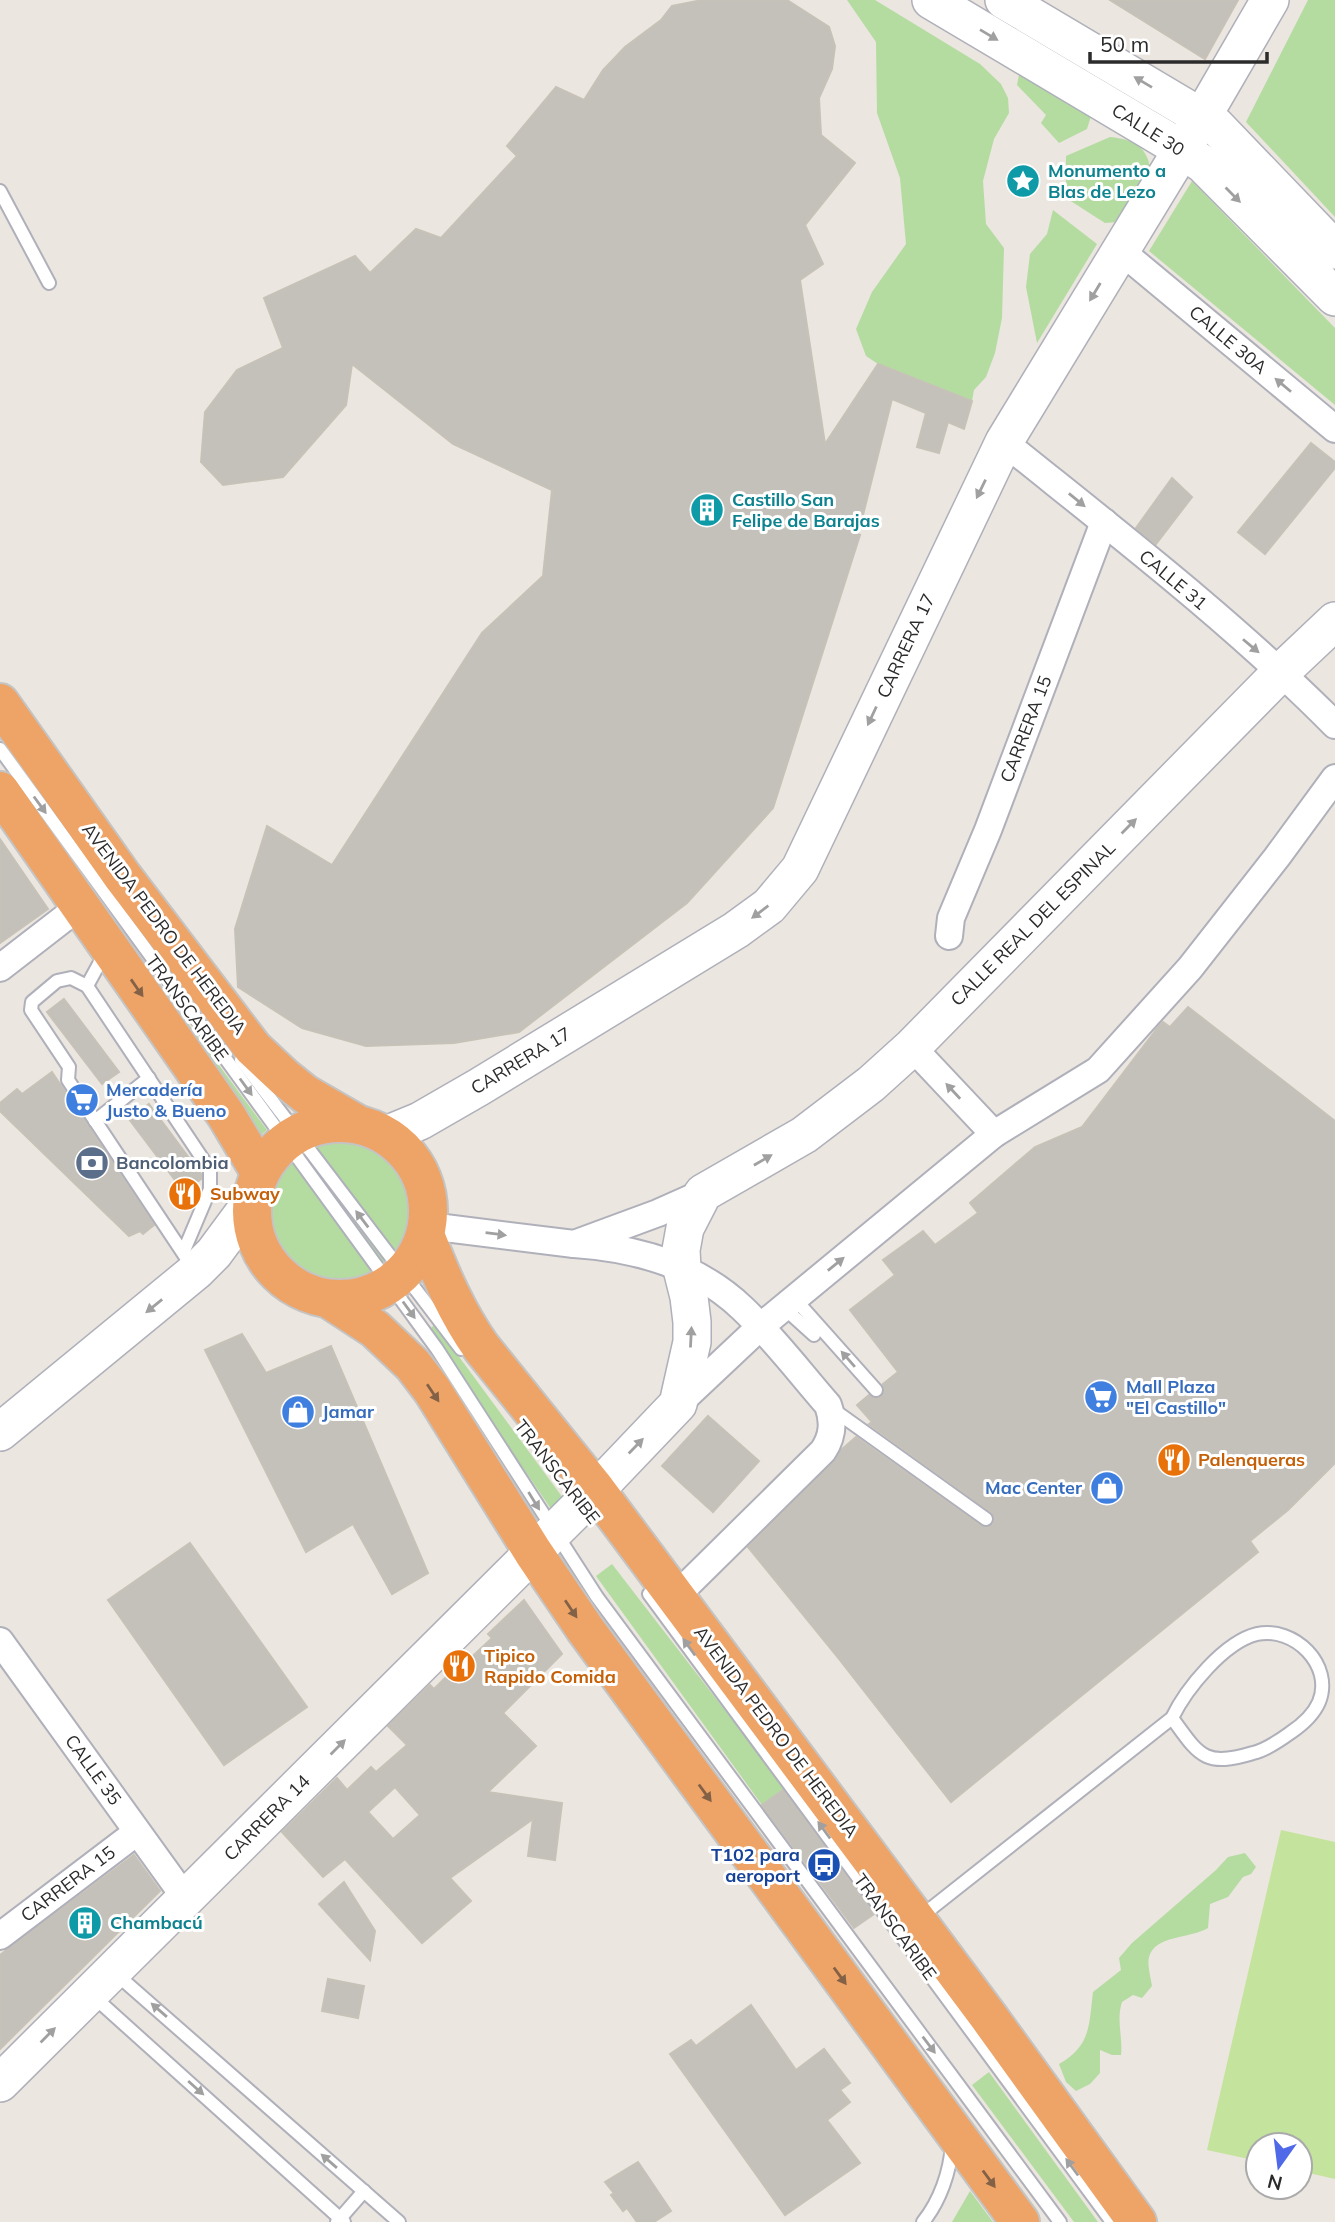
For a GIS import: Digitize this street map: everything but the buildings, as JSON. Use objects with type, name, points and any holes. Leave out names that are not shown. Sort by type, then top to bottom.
[{"type":"highway","name":"AVENIDA PEDRO DE HEREDIA","points":[[0,703],[123,877],[253,1048],[305,1094],[372,1129],[407,1152],[421,1174],[429,1199],[427,1231],[449,1295],[464,1324],[586,1500],[666,1590],[885,1879],[1137,2222]]},
{"type":"highway","points":[[0,791],[226,1115],[256,1188]]},
{"type":"highway","points":[[372,1129],[327,1123],[291,1137],[269,1157],[256,1188],[253,1230],[263,1255],[281,1276],[303,1292],[329,1299],[351,1299],[372,1294],[397,1279],[417,1257],[427,1231]]},
{"type":"highway","points":[[329,1299],[375,1329],[413,1365],[432,1390],[544,1542],[601,1651],[1020,2222]]},
{"type":"main road","name":"CALLE 30","points":[[931,0],[1203,164],[1335,297]]},
{"type":"main road","points":[[1004,0],[1216,126],[1335,250]]},
{"type":"main road","name":"CARRERA 17","points":[[372,1129],[420,1121],[479,1087],[736,930],[769,906],[800,869],[1004,442],[1270,0]]},
{"type":"main road","name":"CALLE REAL DEL ESPINAL","points":[[703,1193],[804,1135],[870,1084],[912,1047],[1282,671],[1335,621]]},
{"type":"main road","points":[[0,1433],[190,1262],[214,1253],[256,1188]]},
{"type":"main road","points":[[544,1542],[678,1404],[692,1342],[689,1297],[682,1269],[681,1250],[685,1228],[703,1193]]},
{"type":"main road","name":"CARRERA 14","points":[[0,2083],[544,1542]]},
{"type":"street","name":"CALLE 30A","points":[[1121,251],[1335,429]]},
{"type":"street","name":"CALLE 31","points":[[1004,442],[1282,671],[1335,726]]},
{"type":"street","name":"CARRERA 15","points":[[948,936],[951,918],[988,830],[1104,522]]},
{"type":"street","points":[[678,1404],[760,1326],[994,1134],[1098,1070],[1191,968],[1335,778]]},
{"type":"street","points":[[0,968],[80,906]]},
{"type":"street","points":[[912,1047],[994,1134]]},
{"type":"street","name":"CALLE REAL DEL ESPINAL","points":[[575,1244],[647,1218],[703,1193]]},
{"type":"street","name":"CALLE REAL DEL ESPINAL","points":[[427,1231],[575,1244],[629,1251],[662,1260],[724,1293],[760,1326],[828,1405]]},
{"type":"street","points":[[666,1590],[822,1451],[830,1441],[832,1429],[832,1416],[828,1405]]},
{"type":"street","name":"CALLE 35","points":[[0,1641],[186,1899]]},
{"type":"street","name":"CARRERA 15","points":[[0,1937],[137,1832]]},
{"type":"lane","points":[[0,191],[49,283]]},
{"type":"lane","name":"TRANSCARIBE","points":[[0,723],[291,1137]]},
{"type":"lane","name":"TRANSCARIBE","points":[[0,749],[397,1279],[468,1359]]},
{"type":"lane","points":[[87,986],[108,948]]},
{"type":"lane","points":[[71,978],[87,986],[210,1170],[210,1189],[190,1262],[68,1080],[69,1067],[31,1010],[32,1002],[57,981],[71,978]]},
{"type":"lane","points":[[95,1121],[149,1078]]},
{"type":"lane","name":"TRANSCARIBE","points":[[397,1279],[455,1376],[544,1542],[597,1597],[1060,2222]]},
{"type":"lane","points":[[789,1302],[814,1335]]},
{"type":"lane","points":[[789,1302],[876,1390]]},
{"type":"lane","points":[[828,1405],[986,1519]]},
{"type":"lane","points":[[666,1590],[832,1785]]},
{"type":"lane","name":"TRANSCARIBE","points":[[666,1590],[1112,2222]]},
{"type":"lane","points":[[916,1921],[1172,1718],[1182,1698],[1216,1660],[1255,1634],[1272,1633],[1300,1643],[1319,1668],[1322,1686],[1320,1700],[1313,1713],[1299,1727],[1259,1752],[1238,1758],[1207,1758],[1199,1754],[1172,1718]]},
{"type":"lane","points":[[874,1840],[885,1879]]},
{"type":"lane","points":[[102,1982],[340,2221],[364,2191]]},
{"type":"lane","points":[[102,1982],[364,2191],[399,2222]]},
{"type":"lane","points":[[923,2222],[932,2211],[944,2182],[953,2131]]},
{"type":"green space","points":[[847,0],[875,0],[980,64],[1001,84],[1008,98],[1009,113],[994,139],[983,181],[986,224],[1004,248],[1002,318],[995,353],[986,377],[974,390],[972,401],[878,364],[866,356],[856,329],[872,292],[906,244],[900,178],[877,113],[876,42]]},
{"type":"green space","points":[[1308,0],[1335,0],[1335,217],[1246,122]]},
{"type":"green space","points":[[1020,69],[1091,116],[1087,129],[1059,143],[1041,123],[1046,115],[1017,85]]},
{"type":"green space","points":[[1110,137],[1126,140],[1143,150],[1151,172],[1118,222],[1105,223],[1066,198],[1066,156]]},
{"type":"green space","points":[[1192,181],[1335,328],[1335,405],[1149,251]]},
{"type":"green space","points":[[1053,210],[1097,244],[1037,343],[1026,287],[1030,254],[1047,234]]},
{"type":"green space","points":[[122,934],[267,1130],[252,1142]]},
{"type":"green space","points":[[341,1137],[368,1143],[391,1158],[406,1181],[412,1208],[406,1235],[391,1258],[368,1273],[341,1279],[314,1273],[291,1258],[276,1235],[270,1208],[276,1181],[291,1158],[314,1143]]},
{"type":"green space","points":[[435,1324],[563,1498],[551,1509],[429,1330]]},
{"type":"green space","points":[[612,1564],[785,1788],[762,1805],[596,1576]]},
{"type":"green space","points":[[1281,1830],[1335,1842],[1335,2179],[1314,2174],[1314,2131],[1244,2131],[1244,2158],[1207,2150]]},
{"type":"green space","points":[[1245,1853],[1256,1867],[1251,1874],[1243,1877],[1228,1897],[1210,1904],[1208,1928],[1165,1941],[1152,1950],[1149,1968],[1152,1986],[1142,1998],[1133,1995],[1122,2002],[1121,2055],[1100,2050],[1100,2073],[1090,2084],[1076,2091],[1066,2082],[1059,2064],[1083,2042],[1089,2025],[1093,1992],[1121,1970],[1119,1958],[1132,1943],[1228,1857]]},
{"type":"green space","points":[[989,2072],[1098,2222],[1074,2222],[972,2085]]},
{"type":"green space","points":[[970,2191],[993,2222],[952,2222]]},
{"type":"place","name":"Monumento a Blas de Lezo","points":[[1023,181]]},
{"type":"place","name":"Castillo San Felipe de Barajas","points":[[707,510]]},
{"type":"place","name":"Mercadería Justo & Bueno","points":[[82,1100]]},
{"type":"place","name":"Bancolombia","points":[[92,1163]]},
{"type":"place","name":"Subway","points":[[185,1194]]},
{"type":"place","name":"Mall Plaza \"El Castillo\"","points":[[1101,1397]]},
{"type":"place","name":"Jamar","points":[[298,1412]]},
{"type":"place","name":"Palenqueras","points":[[1174,1460]]},
{"type":"place","name":"Mac Center","points":[[1107,1488]]},
{"type":"place","name":"Tipico Rapido Comida","points":[[459,1666]]},
{"type":"place","name":"T102 para aeroport","points":[[824,1865]]},
{"type":"place","name":"Chambacú","points":[[85,1923]]}]
